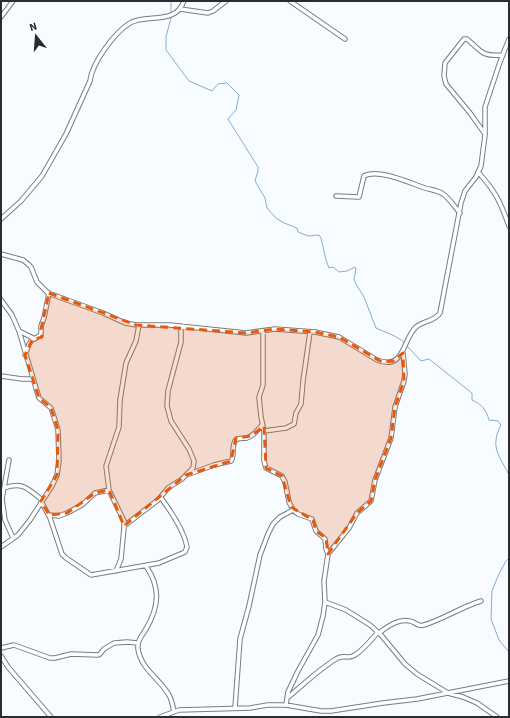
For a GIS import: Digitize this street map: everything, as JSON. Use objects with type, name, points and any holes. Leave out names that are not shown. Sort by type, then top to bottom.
[{"type":"street","points":[[1,17],[13,1]]},
{"type":"street","points":[[1,219],[21,201],[42,176],[66,134],[90,81],[91,74],[101,56],[123,28],[130,23],[170,16],[180,9],[184,1]]},
{"type":"street","points":[[180,9],[208,13],[226,1]]},
{"type":"street","points":[[290,1],[345,39]]},
{"type":"street","points":[[486,135],[446,84],[444,68],[445,64],[464,39],[467,39],[477,49],[488,56],[502,55]]},
{"type":"street","points":[[328,554],[349,528],[357,513],[371,502],[374,480],[391,438],[395,408],[405,374],[403,353],[409,336],[419,325],[437,317],[440,313],[465,191],[478,172],[482,159],[486,135],[485,107],[502,55],[509,39]]},
{"type":"street","points":[[478,172],[498,196],[509,226]]},
{"type":"street","points":[[336,196],[359,197],[364,176],[368,174],[378,174],[396,178],[444,194],[460,213]]},
{"type":"street","points":[[1,254],[26,262],[31,267],[37,282],[49,293],[103,313],[125,323],[139,325],[181,326],[246,333],[275,329],[310,332],[339,337],[382,362],[393,362],[403,353]]},
{"type":"street","points":[[26,355],[29,344],[41,335],[41,326],[49,293]]},
{"type":"street","points":[[1,300],[12,316],[19,332],[39,398],[51,408],[58,430],[59,461],[57,475],[52,486],[30,520],[13,538],[1,547]]},
{"type":"street","points":[[116,571],[122,555],[124,521],[109,490],[106,466],[119,428],[120,400],[126,363],[136,341],[139,325]]},
{"type":"street","points":[[181,326],[181,342],[168,391],[167,406],[171,421],[189,449],[194,461],[193,468],[186,476]]},
{"type":"street","points":[[263,331],[262,385],[259,398],[264,431],[264,461],[266,468],[282,476],[285,482],[289,502],[293,510],[314,522],[316,531],[325,539],[328,554],[324,581],[325,602],[318,635],[288,692],[286,705]]},
{"type":"street","points":[[19,332],[35,339]]},
{"type":"street","points":[[264,431],[286,428],[294,424],[296,413],[301,404],[310,332]]},
{"type":"street","points":[[1,376],[33,379]]},
{"type":"street","points":[[124,526],[161,498],[168,488],[186,476],[231,460],[235,441],[237,439],[251,436],[262,425]]},
{"type":"street","points":[[9,460],[2,499],[5,520],[13,538]]},
{"type":"street","points":[[4,488],[14,485],[25,487],[42,500],[49,515],[62,554],[90,575],[159,564],[185,552],[186,544],[176,522],[161,498]]},
{"type":"street","points":[[49,515],[59,516],[66,514],[82,505],[95,494],[109,490]]},
{"type":"street","points":[[235,708],[240,638],[249,606],[260,555],[273,524],[280,517],[293,510]]},
{"type":"street","points":[[146,566],[154,579],[157,590],[157,602],[154,613],[138,643],[140,657],[147,669],[164,687],[170,697],[174,712]]},
{"type":"street","points":[[287,698],[337,657],[343,656],[348,658],[354,656],[366,646],[378,632],[390,625],[401,621],[423,625],[437,621],[468,605],[481,601]]},
{"type":"street","points":[[325,602],[346,610],[370,625],[378,632],[405,664],[417,674],[448,693],[477,703],[497,717]]},
{"type":"street","points":[[1,648],[14,645],[46,657],[54,658],[71,654],[98,655],[109,646],[119,642],[138,643]]},
{"type":"street","points":[[1,656],[51,717]]},
{"type":"street","points":[[160,717],[174,712],[195,709],[286,705],[321,711],[331,711],[417,699],[466,688],[509,681]]},
{"type":"highlighted area","points":[[49,293],[136,325],[246,333],[275,329],[315,332],[339,337],[382,362],[393,361],[403,353],[404,381],[395,407],[391,438],[375,480],[371,501],[357,513],[328,554],[326,538],[316,531],[313,520],[291,507],[282,476],[266,468],[264,426],[251,436],[236,438],[231,461],[186,475],[124,526],[109,490],[95,493],[67,513],[49,515],[41,501],[57,475],[58,430],[51,408],[39,398],[25,355],[32,340],[42,337],[41,329]]},
{"type":"waterway","points":[[171,1],[171,18],[166,37],[166,50],[189,81],[212,91],[218,84],[227,83],[239,95],[236,110],[228,119],[258,167],[255,181],[265,198],[267,208],[276,218],[297,228],[298,232],[308,236],[319,235],[329,268],[333,267],[339,272],[347,271],[355,267],[354,279],[364,297],[376,328],[395,336],[405,343]]},
{"type":"waterway","points":[[407,346],[421,361],[429,359],[472,393],[472,400],[483,408],[489,420],[498,421],[501,425],[496,436],[496,449],[509,475]]},
{"type":"waterway","points":[[509,558],[498,576],[492,591],[491,619],[499,640],[509,652]]}]
